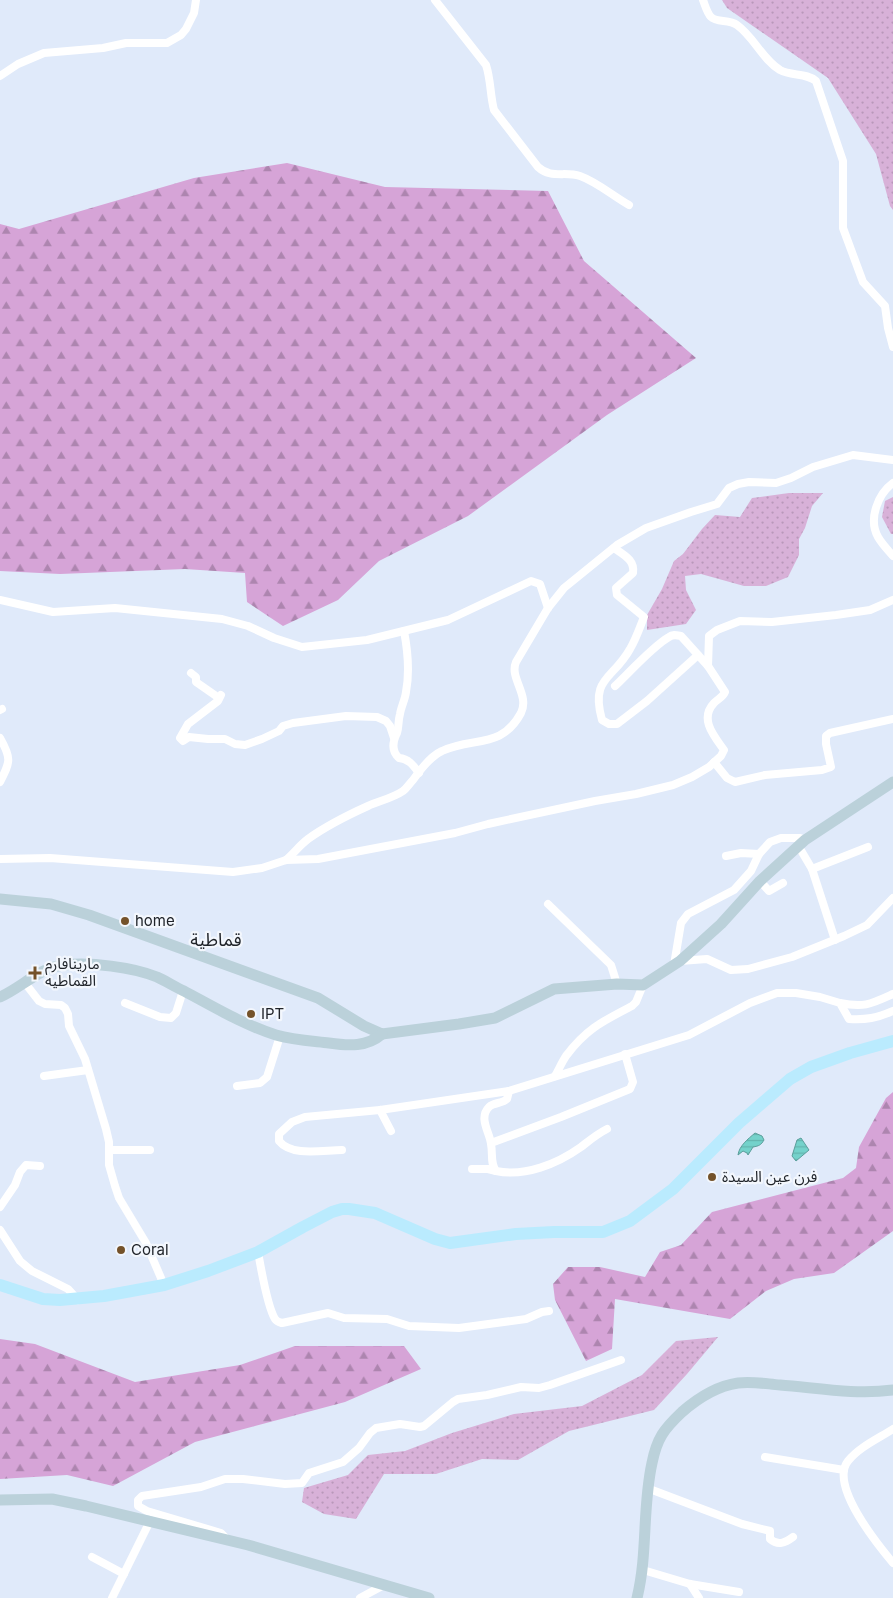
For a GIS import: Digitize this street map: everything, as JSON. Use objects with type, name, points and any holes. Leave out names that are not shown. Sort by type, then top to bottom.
[{"type":"main road","points":[[0,899],[51,904],[98,918],[318,998],[364,1026],[382,1034],[459,1024],[495,1018],[554,989],[617,984],[643,985],[677,963],[721,924],[760,881],[802,844],[893,782]]},
{"type":"main road","points":[[0,997],[39,973],[63,964],[116,967],[157,977],[239,1020],[280,1036],[339,1044],[365,1045],[382,1034]]},
{"type":"main road","points":[[0,1285],[43,1299],[78,1300],[164,1285],[195,1276],[258,1252],[310,1223],[342,1209],[375,1213],[434,1239],[450,1243],[516,1234],[602,1232],[630,1222],[673,1190],[739,1123],[790,1079],[812,1067],[850,1053],[893,1041]]},
{"type":"main road","points":[[637,1598],[643,1570],[647,1488],[658,1438],[688,1407],[715,1390],[740,1383],[861,1392],[893,1390]]},
{"type":"main road","points":[[0,1500],[44,1499],[63,1501],[228,1540],[429,1598]]},
{"type":"street","points":[[0,76],[18,64],[44,53],[103,48],[126,43],[167,43],[181,35],[186,29],[194,13],[196,0]]},
{"type":"street","points":[[435,0],[486,66],[490,76],[494,110],[538,167],[545,173],[580,176],[602,187],[628,205]]},
{"type":"street","points":[[703,0],[711,18],[732,22],[737,25],[755,42],[766,57],[780,69],[787,73],[812,78],[816,81],[843,161],[843,228],[863,282],[885,306],[893,347]]},
{"type":"street","points":[[286,860],[308,839],[325,828],[367,806],[400,793],[407,788],[441,751],[489,740],[507,733],[518,718],[524,705],[514,666],[548,608],[564,588],[614,548],[646,528],[717,504],[730,488],[738,484],[749,482],[776,483],[791,478],[812,467],[853,455],[893,460]]},
{"type":"street","points":[[893,483],[880,497],[875,518],[878,536],[893,556]]},
{"type":"street","points":[[614,548],[632,561],[634,566],[632,574],[616,588],[617,595],[644,617],[630,650],[599,688],[599,708],[602,720],[609,724],[618,724],[647,701],[698,655]]},
{"type":"street","points":[[0,600],[54,612],[115,608],[222,620],[248,626],[274,638],[302,647],[367,640],[448,620],[531,581],[540,584],[548,608]]},
{"type":"street","points":[[708,666],[710,636],[728,625],[740,621],[772,622],[836,616],[870,610],[893,600]]},
{"type":"street","points":[[394,738],[397,733],[399,717],[406,693],[409,667],[404,631]]},
{"type":"street","points":[[0,859],[50,858],[233,872],[262,868],[286,860],[318,859],[455,833],[488,824],[673,785],[709,767],[721,756],[724,750],[710,730],[708,714],[710,707],[724,696],[725,692],[708,666],[681,636],[676,634],[670,636],[615,686]]},
{"type":"street","points":[[191,673],[196,677],[196,682],[220,696],[209,709],[188,724],[180,738],[183,741],[189,736],[208,740],[225,739],[234,744],[245,745],[294,723],[346,716],[377,717],[386,721],[390,726],[394,738],[395,755],[398,758],[406,759],[419,773]]},
{"type":"street","points":[[714,762],[727,778],[735,782],[765,775],[822,770],[831,767],[826,744],[826,736],[830,733],[893,719]]},
{"type":"street","points":[[0,738],[8,756],[8,766],[0,782]]},
{"type":"street","points":[[835,940],[800,838],[781,838],[770,842],[759,854],[751,871],[734,890],[688,914],[681,923],[677,963],[707,959],[731,970],[748,969],[792,957],[835,940],[867,925],[893,898]]},
{"type":"street","points":[[812,869],[868,847]]},
{"type":"street","points":[[726,856],[742,853],[759,854]]},
{"type":"street","points":[[760,881],[768,891],[783,883]]},
{"type":"street","points":[[548,904],[611,965],[617,984]]},
{"type":"street","points":[[24,983],[39,1001],[46,1004],[61,1005],[68,1014],[69,1026],[88,1070],[106,1129],[109,1165],[119,1198],[146,1244],[164,1285]]},
{"type":"street","points":[[555,1076],[566,1056],[581,1038],[594,1026],[632,1006],[643,985]]},
{"type":"street","points":[[125,1003],[160,1017],[171,1018],[176,1013],[183,991]]},
{"type":"street","points":[[342,1150],[312,1151],[289,1149],[283,1147],[278,1141],[279,1134],[292,1122],[305,1116],[380,1110],[509,1092],[689,1035],[750,1003],[777,993],[796,993],[820,997],[852,1006],[867,1006],[893,994]]},
{"type":"street","points":[[840,1003],[849,1019],[864,1020],[876,1018],[893,1011]]},
{"type":"street","points":[[237,1086],[260,1083],[267,1077],[280,1036]]},
{"type":"street","points":[[491,1143],[561,1118],[630,1088],[633,1082],[625,1054]]},
{"type":"street","points":[[44,1076],[88,1070]]},
{"type":"street","points":[[496,1171],[485,1123],[486,1112],[494,1104],[504,1102],[509,1092]]},
{"type":"street","points":[[380,1110],[391,1131]]},
{"type":"street","points":[[472,1169],[514,1172],[541,1168],[581,1147],[607,1129]]},
{"type":"street","points":[[109,1150],[150,1150]]},
{"type":"street","points":[[0,1207],[26,1165],[40,1166]]},
{"type":"street","points":[[0,1230],[20,1261],[32,1271],[63,1285],[78,1300]]},
{"type":"street","points":[[258,1252],[274,1316],[282,1323],[328,1313],[344,1318],[387,1319],[409,1326],[460,1328],[526,1319],[549,1311]]},
{"type":"street","points":[[228,1540],[221,1533],[147,1511],[138,1506],[138,1500],[142,1496],[201,1487],[225,1479],[285,1484],[302,1483],[309,1473],[343,1462],[359,1448],[370,1432],[376,1428],[400,1424],[424,1426],[458,1399],[521,1387],[539,1388],[550,1386],[621,1360]]},
{"type":"street","points":[[893,1429],[854,1454],[847,1462],[844,1470],[854,1510],[893,1563]]},
{"type":"street","points":[[765,1457],[844,1470]]},
{"type":"street","points":[[647,1488],[742,1524],[770,1531],[770,1539],[774,1543],[785,1543],[793,1537]]},
{"type":"street","points":[[112,1598],[150,1521]]},
{"type":"street","points":[[92,1557],[124,1574]]},
{"type":"street","points":[[643,1570],[690,1584],[739,1592]]},
{"type":"street","points":[[690,1584],[698,1598]]},
{"type":"street","points":[[360,1598],[384,1585]]},
{"type":"shaded area","points":[[722,0],[893,0],[893,210],[890,206],[876,154],[828,78],[727,8]]},
{"type":"shaded area","points":[[789,493],[823,493],[812,506],[805,528],[799,539],[799,555],[788,577],[766,586],[744,586],[701,574],[685,576],[686,590],[696,610],[686,624],[647,630],[647,615],[662,589],[674,561],[683,554],[715,515],[740,517],[752,498]]},
{"type":"shaded area","points":[[893,497],[893,534],[891,534],[882,517],[885,501]]},
{"type":"shaded area","points":[[755,1133],[762,1136],[764,1140],[762,1143],[753,1147],[748,1155],[743,1151],[738,1155],[742,1146]]},
{"type":"shaded area","points":[[801,1138],[809,1150],[796,1161],[792,1156],[797,1140]]},
{"type":"shaded area","points":[[718,1337],[654,1410],[569,1431],[518,1460],[482,1459],[436,1474],[384,1474],[356,1519],[324,1514],[302,1502],[304,1488],[348,1475],[368,1455],[405,1451],[452,1433],[514,1414],[582,1406],[642,1375],[676,1341]]},
{"type":"green space","points":[[287,163],[385,187],[548,191],[584,261],[696,358],[607,415],[468,516],[379,561],[338,600],[283,626],[247,602],[245,573],[185,569],[60,574],[0,571],[0,224],[19,229],[194,178]]},
{"type":"green space","points":[[893,1092],[893,1231],[834,1273],[794,1279],[766,1291],[730,1319],[615,1299],[612,1349],[586,1361],[555,1300],[553,1284],[568,1267],[600,1267],[645,1277],[660,1252],[681,1245],[712,1212],[843,1178],[856,1168],[859,1147],[886,1098]]},
{"type":"green space","points":[[0,1339],[35,1344],[135,1382],[240,1365],[295,1346],[404,1346],[421,1369],[345,1402],[195,1442],[113,1486],[67,1475],[0,1479]]},
{"type":"place","name":"home","points":[[125,921]]},
{"type":"place","name":"مارينافارم القماطيه","points":[[35,973]]},
{"type":"place","name":"IPT","points":[[251,1014]]},
{"type":"place","name":"فرن عين السيدة","points":[[712,1177]]},
{"type":"place","name":"Coral","points":[[121,1250]]},
{"type":"district","name":"قماطية","points":[[216,940]]}]
